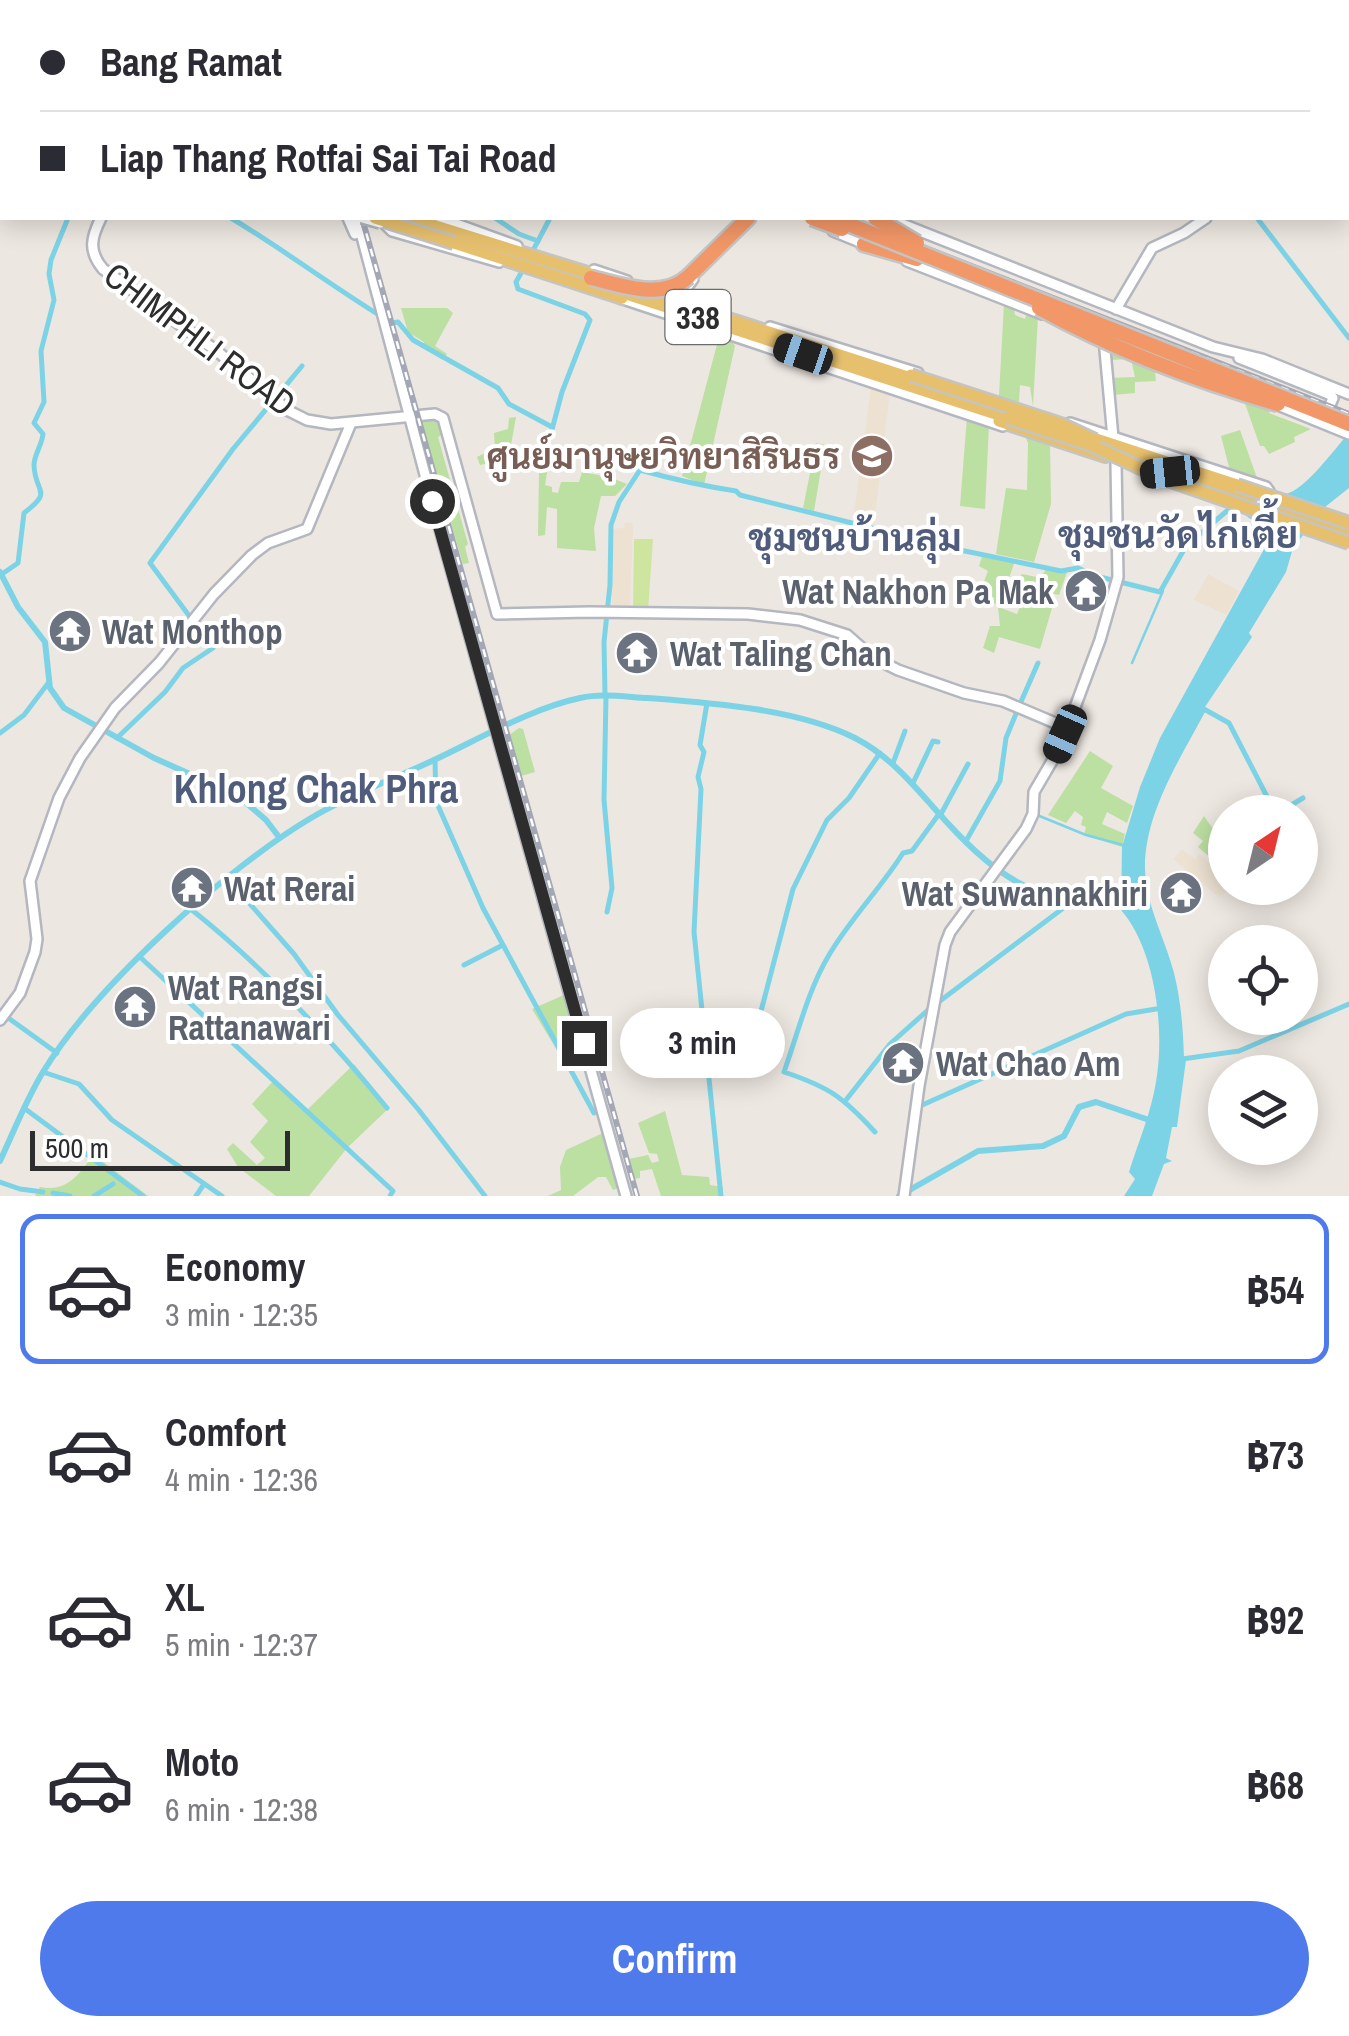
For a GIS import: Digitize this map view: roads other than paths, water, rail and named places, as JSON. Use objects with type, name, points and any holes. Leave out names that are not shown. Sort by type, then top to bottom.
[{"type":"highway","points":[[591,278],[647,289],[678,286],[744,220]]},
{"type":"highway","points":[[817,220],[1349,430]]},
{"type":"highway","points":[[838,220],[1081,330],[1230,390],[1288,407]]},
{"type":"highway","points":[[878,220],[968,276]]},
{"type":"highway","points":[[864,244],[968,276],[1349,430]]},
{"type":"main road","name":"CHIMPHLI ROAD","points":[[101,220],[92,252],[103,269],[307,420],[410,418]]},
{"type":"main road","points":[[355,220],[626,1196]]},
{"type":"main road","points":[[356,220],[380,314]]},
{"type":"main road","name":"338","points":[[365,220],[518,246],[530,261]]},
{"type":"main road","points":[[383,220],[388,229],[500,262]]},
{"type":"main road","name":"338","points":[[388,220],[1008,416]]},
{"type":"main road","name":"338","points":[[389,220],[530,261],[626,300],[1259,512],[1265,512],[1272,500],[1268,490],[1261,486],[690,303]]},
{"type":"main road","name":"338","points":[[406,220],[1008,416]]},
{"type":"main road","name":"338","points":[[415,220],[456,238]]},
{"type":"main road","name":"338","points":[[427,220],[500,262],[530,261],[627,281],[1349,529]]},
{"type":"main road","points":[[446,220],[518,246]]},
{"type":"main road","points":[[655,290],[674,281],[744,220]]},
{"type":"main road","points":[[674,281],[678,288],[685,287],[755,220]]},
{"type":"main road","points":[[803,220],[1349,430]]},
{"type":"main road","points":[[893,220],[1328,392],[1333,398],[1326,415],[1317,416],[1106,334]]},
{"type":"main road","points":[[1116,309],[1152,248],[1184,234],[1203,220]]},
{"type":"main road","points":[[530,261],[690,303]]},
{"type":"main road","points":[[685,287],[690,303]]},
{"type":"main road","name":"338","points":[[716,329],[750,336],[1237,485],[1349,529]]},
{"type":"main road","points":[[1106,334],[1113,441]]},
{"type":"main road","points":[[808,338],[1113,441],[1176,469]]},
{"type":"main road","points":[[1213,347],[1291,370],[1349,394]]},
{"type":"main road","points":[[1228,381],[1266,403],[1320,424],[1336,398],[1328,390],[1229,352]]},
{"type":"main road","points":[[828,368],[1162,478],[1349,529]]},
{"type":"main road","points":[[410,418],[434,414],[445,421],[497,614],[760,615],[800,620],[847,635],[872,657],[898,670],[964,692],[1003,700],[1067,728]]},
{"type":"main road","points":[[1008,416],[1113,441],[1164,474],[1349,529]]},
{"type":"main road","points":[[1008,416],[1092,445],[1122,463]]},
{"type":"main road","points":[[3,1017],[22,989],[36,947],[32,873],[60,798],[90,742],[214,594],[262,546],[307,528],[350,422]]},
{"type":"main road","points":[[904,1196],[948,936],[1017,845],[1033,814],[1034,792],[1067,728],[1097,648],[1118,580],[1122,463]]},
{"type":"main road","points":[[1147,474],[1176,469]]},
{"type":"water","points":[[1349,433],[1349,488],[1325,507],[1293,548],[1286,572],[1249,633],[1252,637],[1205,707],[1150,828],[1146,883],[1174,973],[1184,1057],[1189,1060],[1177,1127],[1172,1127],[1166,1158],[1172,1161],[1164,1164],[1152,1196],[1124,1196],[1135,1179],[1129,1172],[1154,1094],[1159,1039],[1150,969],[1133,927],[1121,910],[1122,847],[1160,738],[1273,533],[1265,527],[1285,494],[1310,477]]},
{"type":"waterway","points":[[890,0],[933,0]]},
{"type":"waterway","points":[[2,574],[18,563],[24,513],[41,495],[34,465],[43,434],[34,423],[44,402],[41,351],[54,300],[49,274],[51,260],[67,220]]},
{"type":"waterway","points":[[234,220],[392,323],[398,322],[413,340],[498,388],[509,404],[552,427]]},
{"type":"waterway","points":[[498,220],[538,241],[532,252]]},
{"type":"waterway","points":[[538,241],[549,220]]},
{"type":"waterway","points":[[1259,220],[1349,338]]},
{"type":"waterway","points":[[525,266],[516,282],[518,289],[585,314],[590,320],[562,392],[546,452],[570,447],[640,470],[619,502],[611,525],[605,695]]},
{"type":"waterway","points":[[117,738],[165,692],[183,668],[213,648],[150,563],[233,449],[302,366]]},
{"type":"waterway","points":[[640,470],[960,550],[1061,571],[1078,568],[1160,592],[1186,546],[1228,510],[1241,509],[1267,528]]},
{"type":"waterway","points":[[0,572],[18,607],[45,642],[50,688],[64,708],[154,758],[237,795],[279,837]]},
{"type":"waterway","points":[[1132,663],[1163,591]]},
{"type":"waterway","points":[[1020,704],[1038,663]]},
{"type":"waterway","points":[[0,733],[24,715],[49,682]]},
{"type":"waterway","points":[[606,696],[604,800],[612,888],[607,912]]},
{"type":"waterway","name":"Khlong Chak Phra","points":[[0,1161],[37,1083],[66,1039],[164,932],[240,867],[341,802],[525,716],[580,698],[614,696],[727,705],[832,728],[888,760],[976,852],[1018,883],[1067,900],[1128,904]]},
{"type":"waterway","points":[[707,703],[698,777],[701,789],[694,932],[721,1196]]},
{"type":"waterway","points":[[1202,708],[1229,723],[1266,795]]},
{"type":"waterway","points":[[966,841],[1000,781],[1006,738],[1018,709]]},
{"type":"waterway","points":[[893,763],[905,731]]},
{"type":"waterway","points":[[913,783],[933,741],[938,742]]},
{"type":"waterway","points":[[760,1015],[793,889],[827,820],[849,798],[880,753]]},
{"type":"waterway","points":[[435,760],[436,801],[483,908],[594,1113]]},
{"type":"waterway","points":[[941,814],[968,764]]},
{"type":"waterway","points":[[875,1132],[834,1095],[784,1072],[809,997],[829,955],[903,853],[912,851],[939,814]]},
{"type":"waterway","points":[[1037,815],[1123,845]]},
{"type":"waterway","points":[[228,879],[294,954],[338,1015],[485,1196]]},
{"type":"waterway","points":[[846,1100],[890,1044],[928,1010],[1070,903]]},
{"type":"waterway","points":[[192,910],[295,1004],[387,1108]]},
{"type":"waterway","points":[[464,965],[501,946]]},
{"type":"waterway","points":[[140,957],[393,1191],[390,1196]]},
{"type":"waterway","points":[[1182,1059],[1239,1051],[1349,1004]]},
{"type":"waterway","points":[[920,1106],[1126,1014],[1162,1008]]},
{"type":"waterway","points":[[0,1012],[57,1053]]},
{"type":"waterway","points":[[43,1072],[79,1084],[112,1120],[222,1196]]},
{"type":"waterway","points":[[899,1196],[978,1151],[1043,1146],[1064,1136],[1079,1107],[1096,1102],[1152,1121]]},
{"type":"waterway","points":[[24,1108],[143,1196]]},
{"type":"waterway","points":[[0,1182],[43,1192]]},
{"type":"waterway","points":[[94,1196],[113,1184]]},
{"type":"waterway","points":[[196,1196],[204,1184]]},
{"type":"waterway","points":[[53,1193],[70,1196]]},
{"type":"railway","points":[[363,220],[637,1196]]},
{"type":"railway","points":[[854,220],[1349,414]]},
{"type":"place","name":"ศูนย์มานุษยวิทยาสิรินธร","points":[[872,456]]},
{"type":"place","name":"Wat Nakhon Pa Mak","points":[[1086,591]]},
{"type":"place","name":"Wat Monthop","points":[[70,631]]},
{"type":"place","name":"Wat Taling Chan","points":[[637,653]]},
{"type":"place","name":"Wat Rerai","points":[[192,888]]},
{"type":"place","name":"Wat Suwannakhiri","points":[[1181,893]]},
{"type":"place","name":"Wat Rangsi Rattanawari","points":[[135,1007]]},
{"type":"place","name":"Wat Chao Am","points":[[903,1063]]},
{"type":"district","name":"ชุมชนวัดไก่เตี้ย","points":[[1178,534]]},
{"type":"district","name":"ชุมชนบ้านลุ่ม","points":[[855,537]]},
{"type":"district","name":"Khlong Chak Phra","points":[[316,788]]}]
